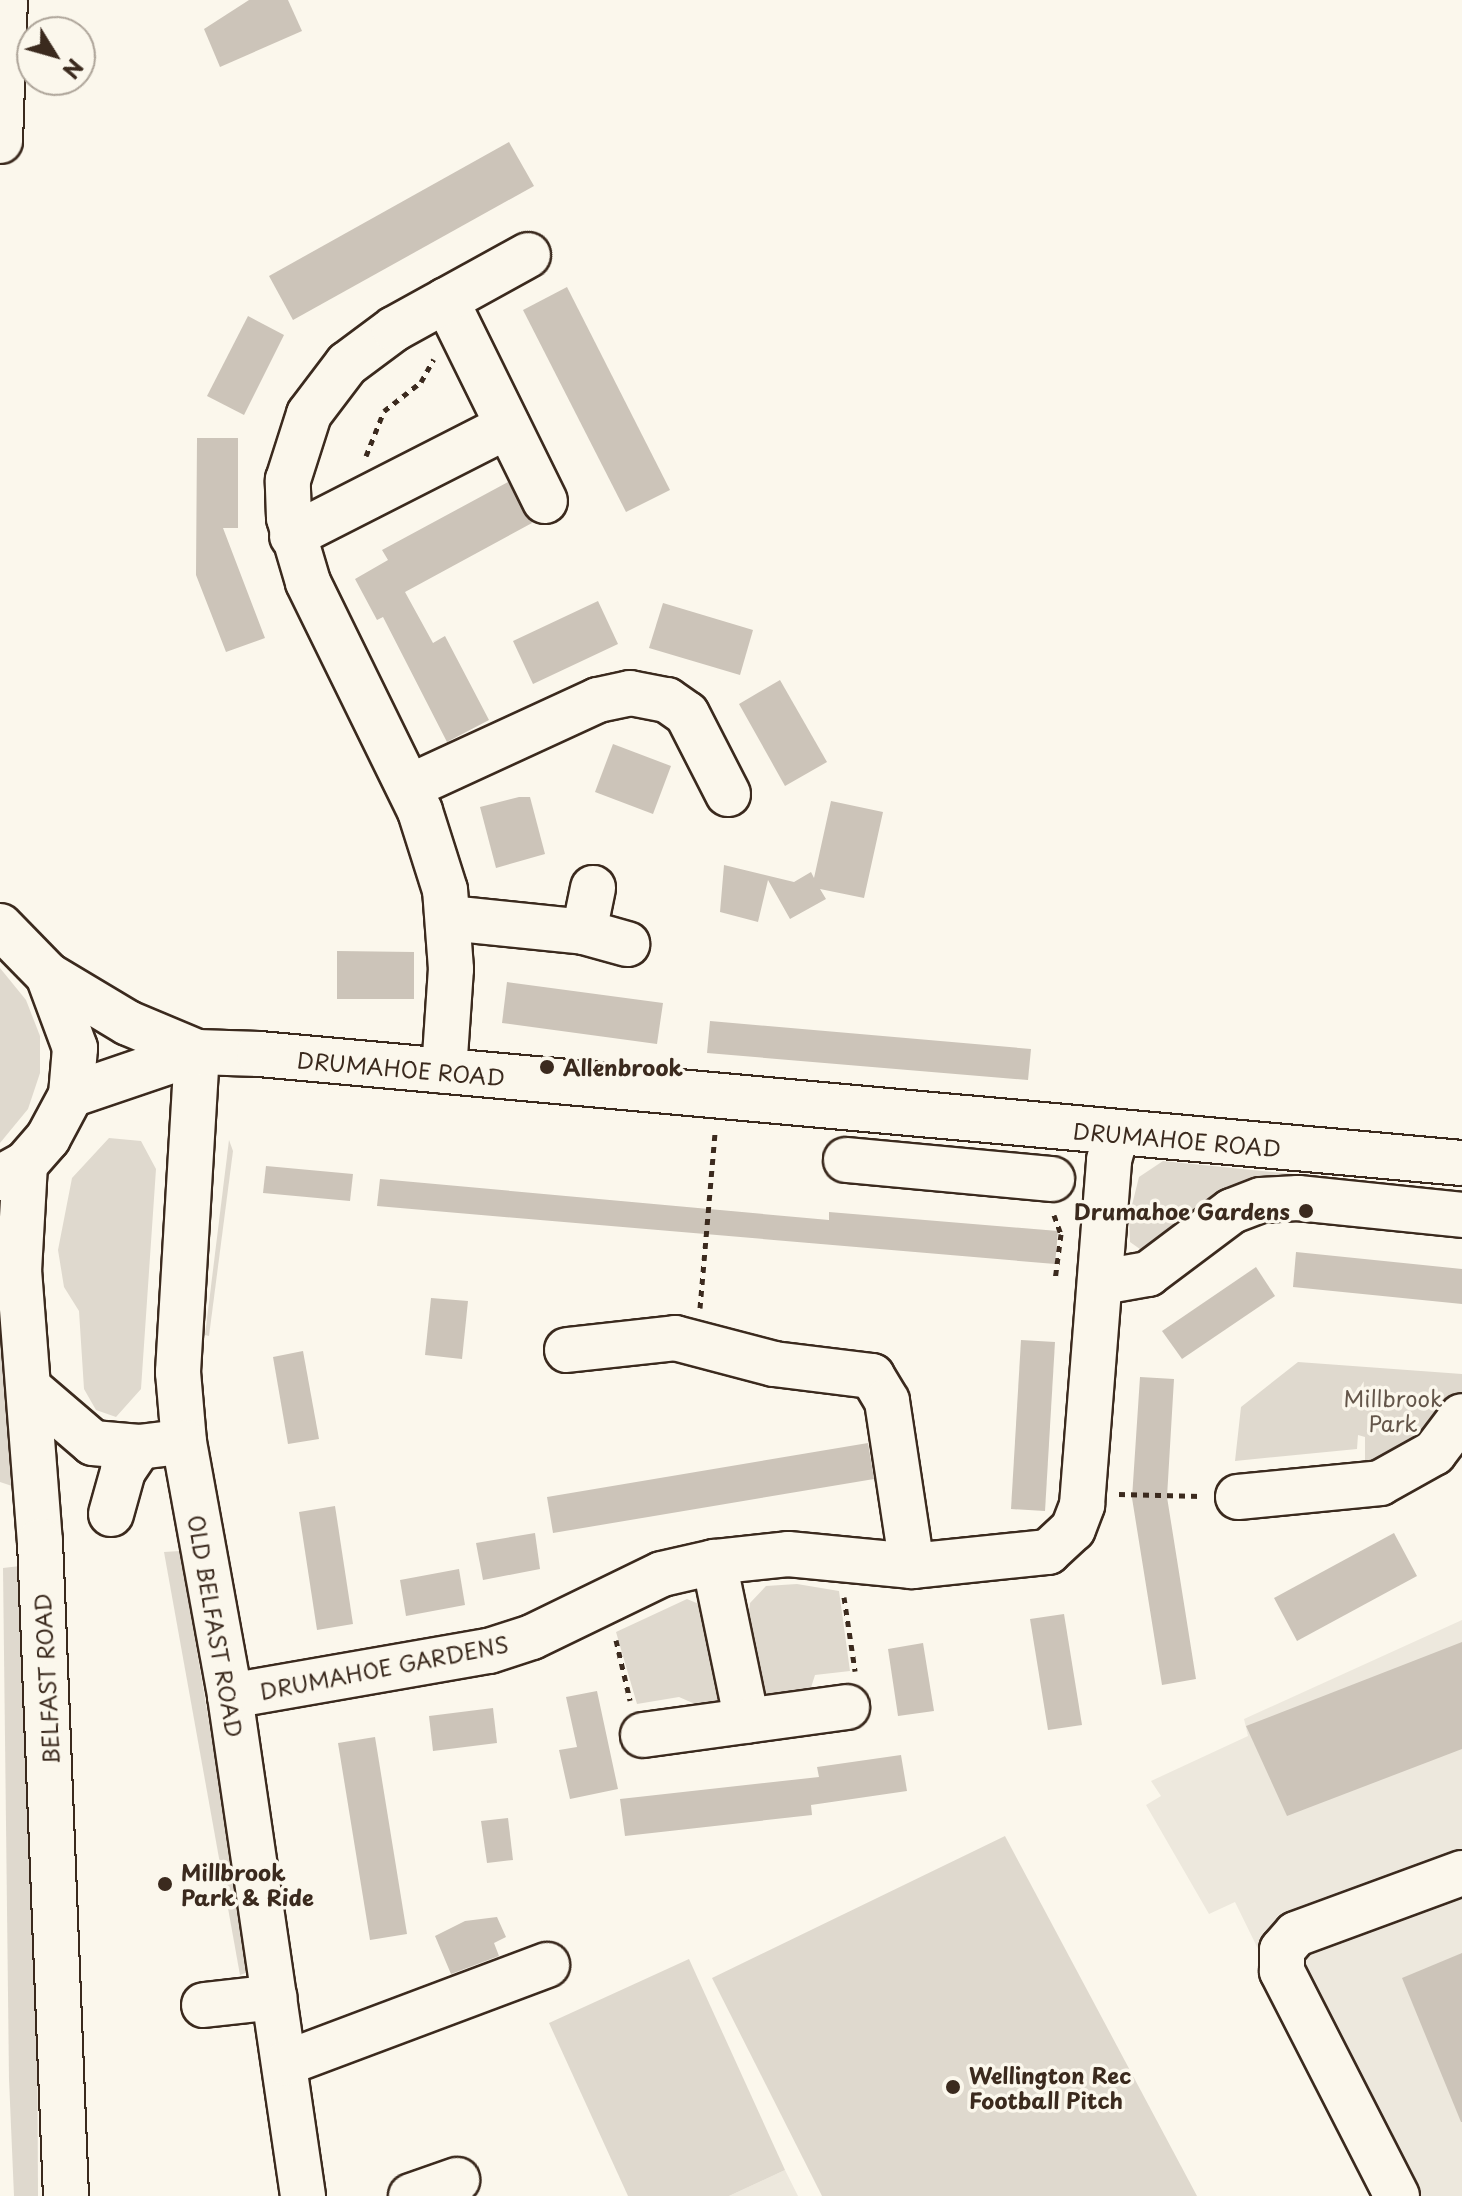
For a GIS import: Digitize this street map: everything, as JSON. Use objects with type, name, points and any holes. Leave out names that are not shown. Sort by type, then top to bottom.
[{"type":"main road","points":[[0,141],[5,0]]},
{"type":"main road","points":[[444,1071],[449,918],[437,861],[409,787],[331,636],[292,536],[288,480],[309,414],[326,387],[376,340],[528,255]]},
{"type":"main road","points":[[446,300],[545,501]]},
{"type":"main road","points":[[292,536],[508,426]]},
{"type":"main road","points":[[409,787],[598,700],[630,693],[667,700],[687,714],[728,794]]},
{"type":"main road","points":[[584,932],[593,888]]},
{"type":"main road","points":[[449,918],[584,932],[627,944]]},
{"type":"main road","points":[[0,926],[48,975],[75,1048],[71,1095],[13,1171]]},
{"type":"main road","name":"DRUMAHOE ROAD","points":[[48,975],[128,1023],[197,1052],[892,1111],[1116,1136],[1462,1163]]},
{"type":"main road","name":"DRUMAHOE ROAD","points":[[71,1095],[197,1052]]},
{"type":"main road","name":"OLD BELFAST ROAD","points":[[197,1052],[178,1372],[184,1442],[230,1696],[303,2196]]},
{"type":"main road","points":[[892,1111],[865,1161],[1052,1179]]},
{"type":"main road","name":"DRUMAHOE GARDENS","points":[[230,1696],[489,1651],[608,1602],[662,1574],[714,1562],[788,1554],[912,1566],[1048,1552],[1073,1529],[1084,1491],[1109,1160],[1116,1136]]},
{"type":"main road","name":"BELFAST ROAD","points":[[13,1171],[30,1389],[66,2196]]},
{"type":"main road","points":[[1102,1282],[1148,1274],[1232,1211],[1261,1200],[1298,1198],[1462,1215]]},
{"type":"main road","points":[[567,1350],[675,1338],[774,1364],[872,1376],[887,1401],[912,1566]]},
{"type":"main road","points":[[30,1389],[93,1443],[139,1447],[184,1442]]},
{"type":"main road","points":[[1238,1497],[1380,1483],[1434,1453],[1462,1416]]},
{"type":"main road","points":[[111,1514],[123,1471],[139,1447]]},
{"type":"main road","points":[[714,1562],[747,1721]]},
{"type":"main road","points":[[643,1735],[847,1707]]},
{"type":"main road","points":[[1397,2196],[1282,1971],[1282,1950],[1296,1934],[1462,1873]]},
{"type":"main road","points":[[286,2063],[547,1965]]},
{"type":"main road","points":[[204,2005],[275,1997]]},
{"type":"main road","points":[[411,2196],[457,2180]]},
{"type":"path","points":[[371,496],[363,469],[369,439],[384,411],[421,382],[439,350],[446,300]]},
{"type":"path","points":[[697,1342],[715,1129]]},
{"type":"path","points":[[1052,1179],[1061,1234],[1055,1280]]},
{"type":"path","points":[[1084,1491],[1238,1497]]},
{"type":"path","points":[[839,1560],[855,1673],[847,1707]]},
{"type":"path","points":[[608,1602],[643,1735]]},
{"type":"shaded area","points":[[1462,1620],[1462,2196],[1379,2196],[1235,1902],[1209,1914],[1146,1805],[1161,1796],[1151,1781],[1248,1736],[1244,1719]]},
{"type":"shaded area","points":[[785,2170],[798,2196],[729,2196]]},
{"type":"green space","points":[[0,968],[26,1000],[40,1036],[40,1073],[28,1109],[0,1143]]},
{"type":"green space","points":[[109,1138],[141,1141],[156,1169],[141,1389],[116,1417],[96,1410],[84,1389],[79,1311],[64,1287],[58,1250],[72,1178]]},
{"type":"green space","points":[[229,1140],[233,1151],[209,1336],[205,1335]]},
{"type":"green space","points":[[1163,1161],[1462,1191],[1462,1207],[1270,1190],[1147,1254],[1130,1242],[1129,1217],[1139,1177]]},
{"type":"green space","points":[[0,1331],[15,1487],[0,1482]]},
{"type":"green space","name":"Millbrook Park","points":[[1298,1362],[1462,1374],[1462,1405],[1432,1448],[1365,1470],[1365,1437],[1358,1435],[1357,1449],[1235,1461],[1241,1407]]},
{"type":"green space","points":[[180,1551],[251,1971],[240,1975],[164,1552]]},
{"type":"green space","points":[[20,1566],[37,1987],[38,2196],[14,2196],[9,2079],[3,1568]]},
{"type":"green space","points":[[797,1584],[839,1591],[850,1671],[815,1675],[808,1697],[764,1700],[747,1630],[750,1603],[766,1586]]},
{"type":"green space","points":[[687,1599],[706,1607],[727,1706],[702,1707],[679,1697],[637,1704],[616,1632]]},
{"type":"green space","name":"Wellington Rec Football Pitch","points":[[1005,1836],[1197,2196],[822,2196],[712,1978]]},
{"type":"green space","points":[[689,1959],[785,2170],[729,2196],[628,2196],[549,2023]]},
{"type":"building","points":[[249,0],[288,0],[302,31],[220,67],[204,29]]},
{"type":"building","points":[[509,142],[534,186],[293,320],[269,276]]},
{"type":"building","points":[[567,287],[670,490],[626,512],[523,310]]},
{"type":"building","points":[[248,316],[284,335],[244,415],[207,396]]},
{"type":"building","points":[[197,438],[238,438],[238,528],[223,528],[265,638],[226,652],[196,575]]},
{"type":"building","points":[[508,482],[532,523],[405,592],[433,643],[445,636],[489,720],[447,742],[383,617],[377,620],[355,579],[388,560],[382,550]]},
{"type":"building","points":[[598,601],[618,644],[533,684],[513,641]]},
{"type":"building","points":[[663,603],[753,630],[740,675],[649,648]]},
{"type":"building","points":[[780,680],[827,762],[785,786],[739,704]]},
{"type":"building","points":[[613,744],[671,766],[653,814],[595,792]]},
{"type":"building","points":[[530,797],[545,854],[496,868],[480,807]]},
{"type":"building","points":[[831,801],[883,812],[864,898],[820,889],[826,899],[790,919],[768,880],[758,922],[720,912],[724,865],[794,882],[811,872],[814,878]]},
{"type":"building","points":[[337,951],[414,952],[414,999],[337,999]]},
{"type":"building","points":[[507,982],[663,1003],[657,1044],[502,1023]]},
{"type":"building","points":[[710,1021],[1031,1049],[1028,1080],[707,1053]]},
{"type":"building","points":[[266,1166],[353,1174],[350,1201],[263,1193]]},
{"type":"building","points":[[380,1179],[829,1220],[829,1212],[1058,1231],[1055,1264],[377,1206]]},
{"type":"building","points":[[1296,1252],[1462,1269],[1462,1304],[1293,1287]]},
{"type":"building","points":[[1256,1267],[1275,1296],[1182,1359],[1162,1331]]},
{"type":"building","points":[[431,1298],[468,1301],[462,1359],[425,1355]]},
{"type":"building","points":[[1021,1340],[1055,1342],[1045,1511],[1011,1509]]},
{"type":"building","points":[[303,1351],[319,1439],[288,1444],[273,1357]]},
{"type":"building","points":[[1140,1377],[1174,1379],[1167,1497],[1196,1679],[1162,1685],[1132,1498]]},
{"type":"building","points":[[868,1443],[874,1479],[553,1533],[547,1497]]},
{"type":"building","points":[[335,1506],[353,1624],[317,1630],[299,1512]]},
{"type":"building","points":[[535,1533],[540,1569],[483,1580],[476,1543]]},
{"type":"building","points":[[1394,1533],[1417,1576],[1297,1641],[1274,1598]]},
{"type":"building","points":[[459,1569],[465,1605],[406,1616],[400,1580]]},
{"type":"building","points":[[1064,1614],[1082,1725],[1048,1730],[1030,1619]]},
{"type":"building","points":[[1462,1642],[1462,1749],[1287,1816],[1246,1726]]},
{"type":"building","points":[[923,1643],[934,1711],[898,1716],[888,1649]]},
{"type":"building","points":[[597,1691],[618,1789],[570,1799],[559,1750],[577,1747],[566,1697]]},
{"type":"building","points":[[493,1708],[497,1743],[433,1751],[429,1716]]},
{"type":"building","points":[[375,1737],[407,1934],[370,1940],[338,1743]]},
{"type":"building","points":[[901,1755],[907,1791],[811,1805],[812,1815],[625,1836],[620,1799],[819,1777],[817,1767]]},
{"type":"building","points":[[508,1818],[513,1860],[487,1863],[481,1821]]},
{"type":"building","points":[[497,1917],[506,1937],[494,1943],[499,1956],[451,1974],[435,1936],[465,1921]]},
{"type":"building","points":[[1462,1953],[1462,2122],[1461,2122],[1402,1978]]},
{"type":"place","name":"Allenbrook","points":[[547,1067]]},
{"type":"place","name":"Drumahoe Gardens","points":[[1306,1211]]},
{"type":"place","name":"Millbrook Park & Ride","points":[[165,1884]]},
{"type":"place","name":"Wellington Rec Football Pitch","points":[[953,2087]]}]
